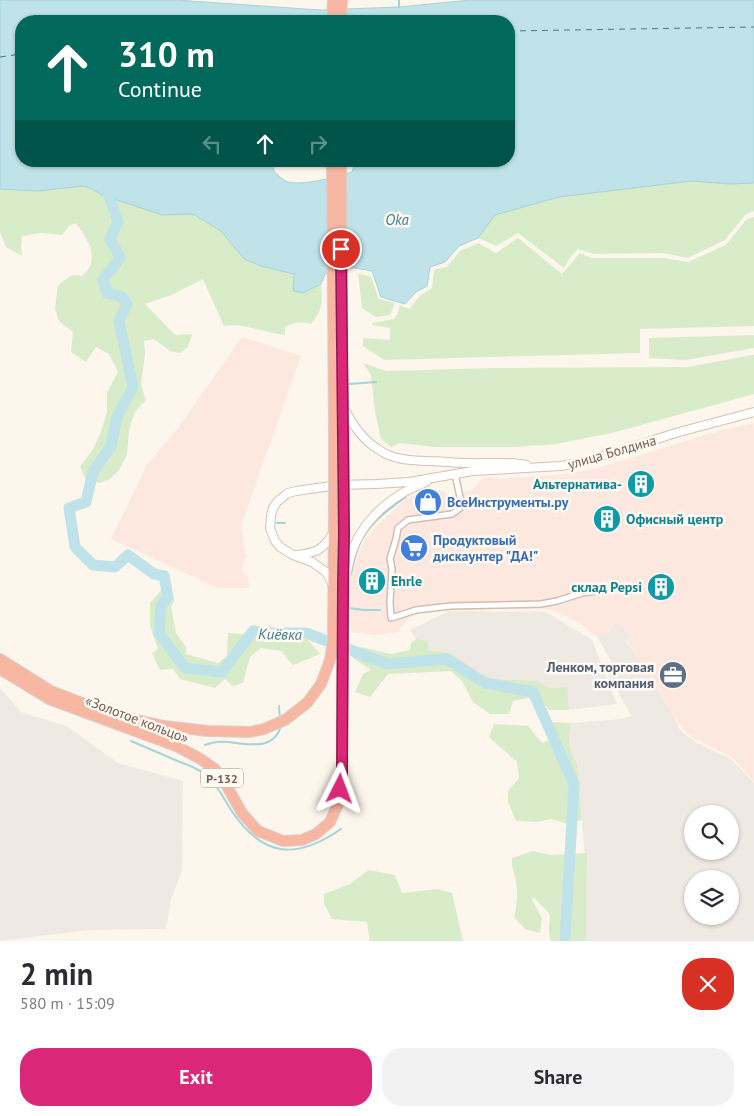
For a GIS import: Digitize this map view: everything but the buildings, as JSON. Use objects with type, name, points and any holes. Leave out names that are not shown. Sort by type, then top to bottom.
[{"type":"highway","points":[[332,15],[333,0]]},
{"type":"highway","points":[[341,15],[342,0]]},
{"type":"highway","name":"Р-132","points":[[332,167],[339,433],[339,501],[334,531],[338,586]]},
{"type":"highway","name":"Р-132","points":[[339,433],[344,408],[338,372],[341,167]]},
{"type":"highway","name":"«Золотое кольцо»","points":[[50,695],[176,746],[215,769],[224,781],[242,814],[258,831],[283,841],[302,840],[316,834],[330,822],[339,802],[342,776],[338,586],[339,501]]},
{"type":"highway","name":"«Золотое кольцо»","points":[[50,695],[127,718],[164,726],[208,731],[250,732],[264,729],[285,720],[307,703],[321,684],[330,660],[338,586]]},
{"type":"highway","name":"Р-132","points":[[0,659],[50,695]]},
{"type":"highway","name":"Р-132","points":[[0,669],[50,695]]},
{"type":"main road","points":[[344,408],[362,437],[390,456],[405,459],[468,463],[516,463],[536,467]]},
{"type":"main road","name":"улица Болдина","points":[[437,477],[473,471],[561,466],[584,462],[679,432],[754,412]]},
{"type":"main road","points":[[437,477],[403,492],[375,515],[356,541],[338,586],[326,572],[312,562],[293,555],[274,541],[270,528],[270,516],[273,508],[277,502],[296,490],[338,484],[408,482],[437,477]]},
{"type":"main road","points":[[293,555],[309,554],[318,551],[328,542],[334,531]]},
{"type":"street","points":[[455,474],[460,497],[460,508],[452,514],[408,520],[398,528],[390,559],[392,569],[391,618],[416,610],[451,606],[541,604],[582,593],[603,590]]},
{"type":"shaded area","points":[[242,337],[301,356],[241,526],[246,557],[242,570],[248,577],[249,588],[218,588],[111,539],[148,463],[178,428]]},
{"type":"shaded area","points":[[754,423],[754,782],[733,758],[690,736],[675,719],[645,667],[626,640],[630,636],[616,622],[610,631],[598,638],[580,623],[549,609],[439,609],[420,612],[407,619],[398,632],[376,635],[351,632],[349,585],[359,551],[376,526],[407,498],[433,491],[443,491],[451,496],[473,489],[483,478],[497,479],[558,475],[595,469],[722,430]]},
{"type":"shaded area","points":[[449,611],[546,612],[592,640],[617,704],[569,710],[566,687],[550,688],[487,679],[450,653],[423,649],[410,630]]},
{"type":"shaded area","points":[[616,621],[630,636],[626,641],[645,667],[680,730],[697,743],[731,759],[754,783],[754,941],[586,941],[587,883],[577,763],[569,744],[571,723],[622,719],[632,716],[608,675],[616,670],[598,638],[610,631]]},
{"type":"shaded area","points":[[0,688],[21,712],[68,727],[118,763],[183,781],[182,871],[171,899],[166,929],[88,930],[0,941]]},
{"type":"green space","points":[[692,181],[730,184],[754,183],[754,211],[745,215],[725,240],[688,258],[663,253],[594,254],[578,249],[564,268],[518,233],[496,246],[478,238],[495,215],[559,197]]},
{"type":"green space","points":[[84,186],[102,195],[162,215],[193,214],[221,231],[244,259],[261,266],[294,274],[293,291],[303,293],[321,284],[322,301],[320,309],[311,324],[301,322],[288,325],[285,327],[285,335],[239,325],[224,326],[203,279],[171,295],[145,304],[175,335],[192,334],[188,347],[180,353],[170,351],[154,339],[144,341],[145,354],[141,385],[146,400],[135,412],[129,429],[127,455],[119,470],[110,479],[100,483],[85,478],[80,466],[92,451],[101,432],[107,412],[107,393],[118,372],[109,354],[96,347],[86,362],[71,352],[73,332],[59,321],[55,309],[58,285],[72,275],[82,276],[90,266],[92,255],[89,243],[76,223],[69,226],[62,235],[41,233],[22,236],[22,256],[6,247],[0,232],[0,189],[38,191]]},
{"type":"green space","points":[[754,217],[754,326],[640,329],[640,353],[384,360],[363,346],[363,338],[390,340],[390,328],[372,325],[373,323],[394,319],[400,305],[409,309],[421,295],[432,288],[434,270],[447,267],[460,251],[478,243],[496,253],[518,238],[562,274],[580,253],[591,258],[664,258],[688,262],[726,245],[746,220]]},
{"type":"green space","points":[[358,273],[371,277],[379,299],[395,303],[390,315],[376,317],[362,308]]},
{"type":"green space","points":[[754,335],[754,348],[686,360],[649,358],[649,338]]},
{"type":"green space","points":[[754,355],[754,394],[612,433],[556,444],[514,447],[435,447],[399,443],[391,447],[381,439],[375,412],[371,375],[363,363],[386,371],[494,368],[688,367]]},
{"type":"green space","points":[[162,589],[175,600],[171,606],[176,633],[186,647],[186,654],[218,663],[227,656],[228,633],[307,639],[320,654],[293,665],[281,651],[261,648],[250,657],[243,683],[233,686],[225,679],[215,688],[180,679],[173,669],[160,670],[152,653],[158,649],[150,626],[150,603]]},
{"type":"green space","points":[[416,639],[428,641],[428,650],[450,653],[487,679],[537,681],[550,688],[567,687],[569,710],[549,710],[538,696],[513,701],[509,714],[490,714],[473,702],[462,681],[451,671],[388,674],[370,697],[355,692],[363,674],[371,670],[353,658],[361,647],[391,654],[410,650],[411,643]]},
{"type":"green space","points":[[553,722],[571,723],[570,743],[577,763],[582,820],[565,823],[551,819],[536,822],[516,821],[508,802],[508,791],[519,778],[517,762],[489,737],[494,724],[528,726],[542,743],[557,737]]},
{"type":"green space","points":[[533,851],[551,855],[587,853],[586,941],[550,941],[550,914],[533,897],[532,900],[542,918],[540,933],[525,929],[514,917],[517,891],[512,858]]},
{"type":"green space","points":[[369,870],[395,875],[402,893],[437,889],[452,893],[463,941],[370,941],[367,922],[332,919],[324,903],[324,894],[350,884]]},
{"type":"water","name":"Oka","points":[[0,0],[176,0],[320,10],[399,7],[471,0],[754,0],[754,183],[730,184],[692,181],[559,197],[495,215],[478,238],[459,246],[445,262],[430,267],[427,286],[416,292],[405,304],[381,297],[372,271],[349,267],[325,274],[321,284],[303,293],[293,291],[294,274],[261,266],[244,259],[221,231],[193,214],[162,215],[102,195],[84,186],[38,191],[0,189]]},
{"type":"waterway","points":[[399,0],[399,7]]},
{"type":"waterway","name":"Киёвка","points":[[102,167],[101,173],[118,222],[110,239],[120,257],[103,280],[107,293],[122,297],[127,304],[119,321],[133,387],[117,417],[111,446],[93,472],[86,502],[69,508],[75,547],[93,565],[115,567],[128,555],[154,574],[164,576],[168,597],[161,606],[159,633],[185,668],[222,672],[253,631],[306,633],[387,664],[447,659],[485,683],[533,692],[574,784],[565,941]]},
{"type":"waterway","points":[[349,384],[376,382]]},
{"type":"waterway","points":[[351,574],[358,548],[366,533],[385,513],[406,497]]},
{"type":"waterway","points":[[277,523],[285,523]]},
{"type":"waterway","points":[[349,608],[380,610]]},
{"type":"waterway","points":[[279,706],[280,719]]},
{"type":"waterway","points":[[205,745],[217,742],[263,744],[277,735],[281,726]]},
{"type":"waterway","points":[[131,741],[197,769],[211,779],[243,826],[255,838],[268,845],[281,849],[309,846],[341,829]]},
{"type":"ferry route","points":[[515,31],[754,27]]},
{"type":"ferry route","points":[[0,57],[15,55]]},
{"type":"place","name":"Альтернатива-","points":[[641,484]]},
{"type":"place","name":"ВсеИнструменты.ру","points":[[428,502]]},
{"type":"place","name":"Офисный центр","points":[[607,519]]},
{"type":"place","name":"Продуктовый дискаунтер \"ДА!\"","points":[[414,548]]},
{"type":"place","name":"Ehrle","points":[[372,581]]},
{"type":"place","name":"склад Pepsi","points":[[661,587]]},
{"type":"place","name":"Ленком, торговая компания","points":[[673,675]]},
{"type":"route","points":[[340,789],[342,776],[344,534],[341,249]]}]
